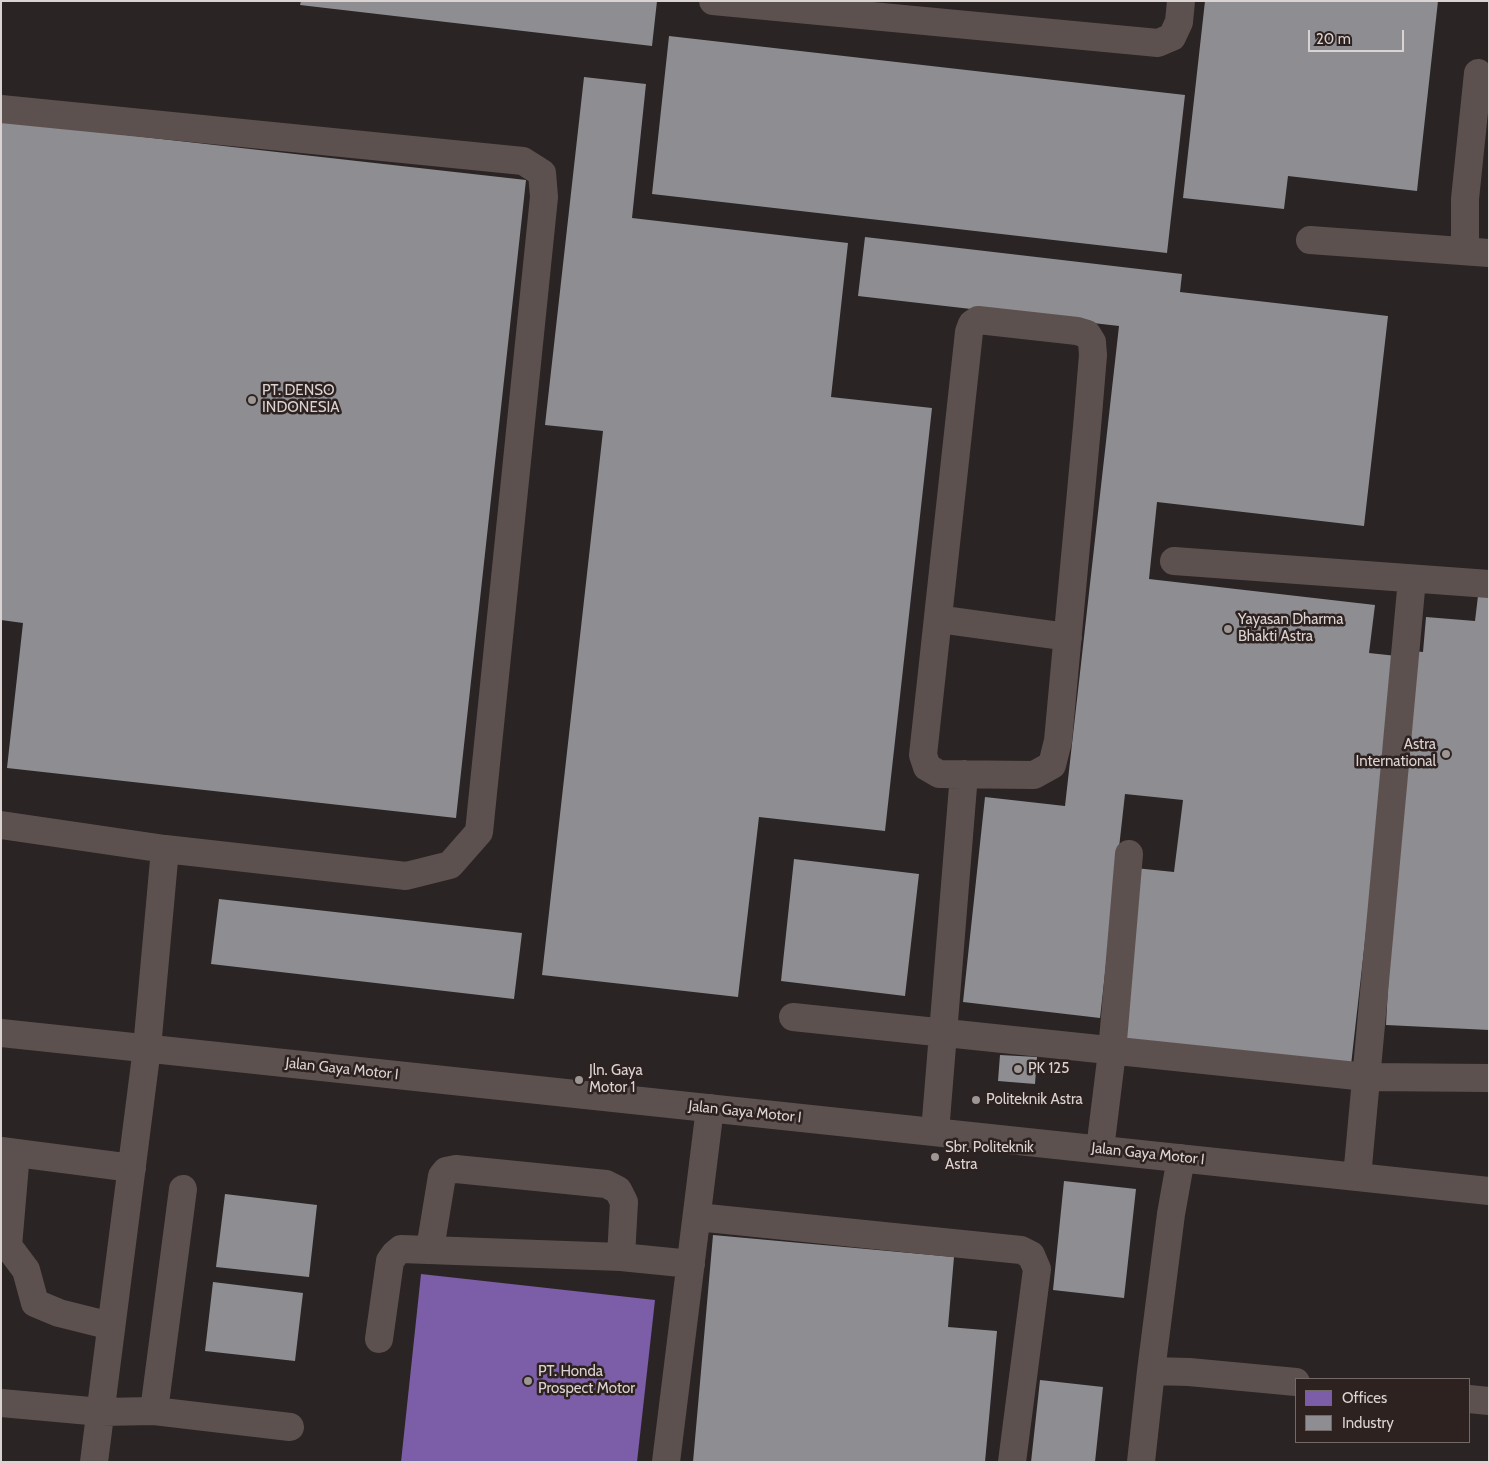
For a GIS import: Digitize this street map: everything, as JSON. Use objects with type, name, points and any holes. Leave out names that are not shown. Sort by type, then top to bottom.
[{"type":"street","points":[[713,1],[1158,44],[1172,37],[1179,22],[1181,1]]},
{"type":"street","points":[[1310,240],[1477,252],[1465,199],[1478,73]]},
{"type":"street","points":[[1,109],[523,161],[542,173],[544,197],[479,832],[450,865],[406,876],[164,849],[1,825]]},
{"type":"street","points":[[978,320],[1077,331],[1087,334],[1092,342],[1093,355],[1058,741],[1052,765],[1034,775],[939,774],[927,767],[923,755],[938,619],[969,332],[972,324],[978,320]]},
{"type":"street","points":[[1174,561],[1489,584]]},
{"type":"street","points":[[1357,1177],[1412,579]]},
{"type":"street","points":[[938,619],[1068,637]]},
{"type":"street","points":[[935,1132],[964,774]]},
{"type":"street","points":[[94,1462],[147,1048],[164,849]]},
{"type":"street","points":[[1100,1149],[1112,1052],[1129,854]]},
{"type":"street","points":[[793,1017],[1112,1052],[1366,1077],[1489,1078]]},
{"type":"street","name":"Jalan Gaya Motor I","points":[[1,1033],[1489,1191]]},
{"type":"street","points":[[666,1462],[710,1108]]},
{"type":"street","points":[[111,1326],[59,1313],[35,1303],[26,1270],[5,1246],[9,1152],[132,1168]]},
{"type":"street","points":[[1141,1462],[1171,1214],[1181,1158]]},
{"type":"street","points":[[430,1249],[442,1176],[446,1171],[456,1169],[606,1184],[618,1190],[624,1202],[621,1257]]},
{"type":"street","points":[[154,1411],[183,1189]]},
{"type":"street","points":[[697,1218],[1021,1250],[1031,1255],[1037,1269],[1012,1462]]},
{"type":"street","points":[[380,1338],[390,1261],[401,1249],[621,1257],[691,1264]]},
{"type":"street","points":[[1151,1371],[1189,1372],[1295,1382]]},
{"type":"street","points":[[1470,1399],[1489,1401]]},
{"type":"street","points":[[1,1403],[101,1412],[154,1411],[290,1427]]},
{"type":"building: Offices","name":"PT. Honda Prospect Motor","points":[[421,1274],[655,1300],[637,1462],[401,1462]]},
{"type":"building: Industry","points":[[301,1],[657,1],[652,46],[300,5]]},
{"type":"building: Industry","points":[[1205,1],[1438,1],[1417,191],[1288,176],[1284,209],[1183,198]]},
{"type":"building: Industry","points":[[669,36],[1185,95],[1167,253],[652,194]]},
{"type":"building: Industry","points":[[584,77],[646,84],[632,218],[848,243],[831,397],[932,408],[885,831],[759,817],[738,997],[542,975],[603,431],[545,425]]},
{"type":"building: Industry","name":"PT. DENSO INDONESIA","points":[[1,121],[526,180],[456,818],[7,768],[23,623],[1,620]]},
{"type":"building: Industry","name":"Yayasan Dharma Bhakti Astra","points":[[865,237],[1182,274],[1180,292],[1388,316],[1364,526],[1157,502],[1149,579],[1375,605],[1369,653],[1397,656],[1351,1065],[1116,1038],[1135,868],[1174,872],[1183,800],[1125,794],[1100,1018],[963,1002],[985,797],[1065,806],[1119,326],[858,296]]},
{"type":"building: Industry","name":"Astra International","points":[[1478,596],[1489,597],[1489,1030],[1386,1025],[1395,857],[1413,651],[1423,652],[1426,617],[1475,621]]},
{"type":"building: Industry","points":[[794,859],[919,874],[905,996],[781,981]]},
{"type":"building: Industry","points":[[219,899],[522,933],[514,999],[211,964]]},
{"type":"building: Industry","name":"PK 125","points":[[1000,1055],[1037,1057],[1035,1084],[998,1081]]},
{"type":"building: Industry","points":[[1064,1181],[1136,1189],[1124,1298],[1053,1290]]},
{"type":"building: Industry","points":[[225,1194],[317,1205],[309,1277],[216,1267]]},
{"type":"building: Industry","points":[[713,1235],[954,1257],[948,1327],[997,1331],[985,1462],[693,1462]]},
{"type":"building: Industry","points":[[213,1282],[303,1293],[295,1361],[205,1351]]},
{"type":"building: Industry","points":[[1040,1380],[1103,1387],[1095,1462],[1031,1462]]},
{"type":"place","name":"PT. DENSO INDONESIA","points":[[252,400]]},
{"type":"place","name":"Yayasan Dharma Bhakti Astra","points":[[1228,629]]},
{"type":"place","name":"Astra International","points":[[1446,754]]},
{"type":"place","name":"PK 125","points":[[1018,1069]]},
{"type":"place","name":"Jln. Gaya Motor 1","points":[[579,1080]]},
{"type":"place","name":"Politeknik Astra","points":[[976,1100]]},
{"type":"place","name":"Sbr. Politeknik Astra","points":[[935,1157]]},
{"type":"place","name":"PT. Honda Prospect Motor","points":[[528,1381]]}]
